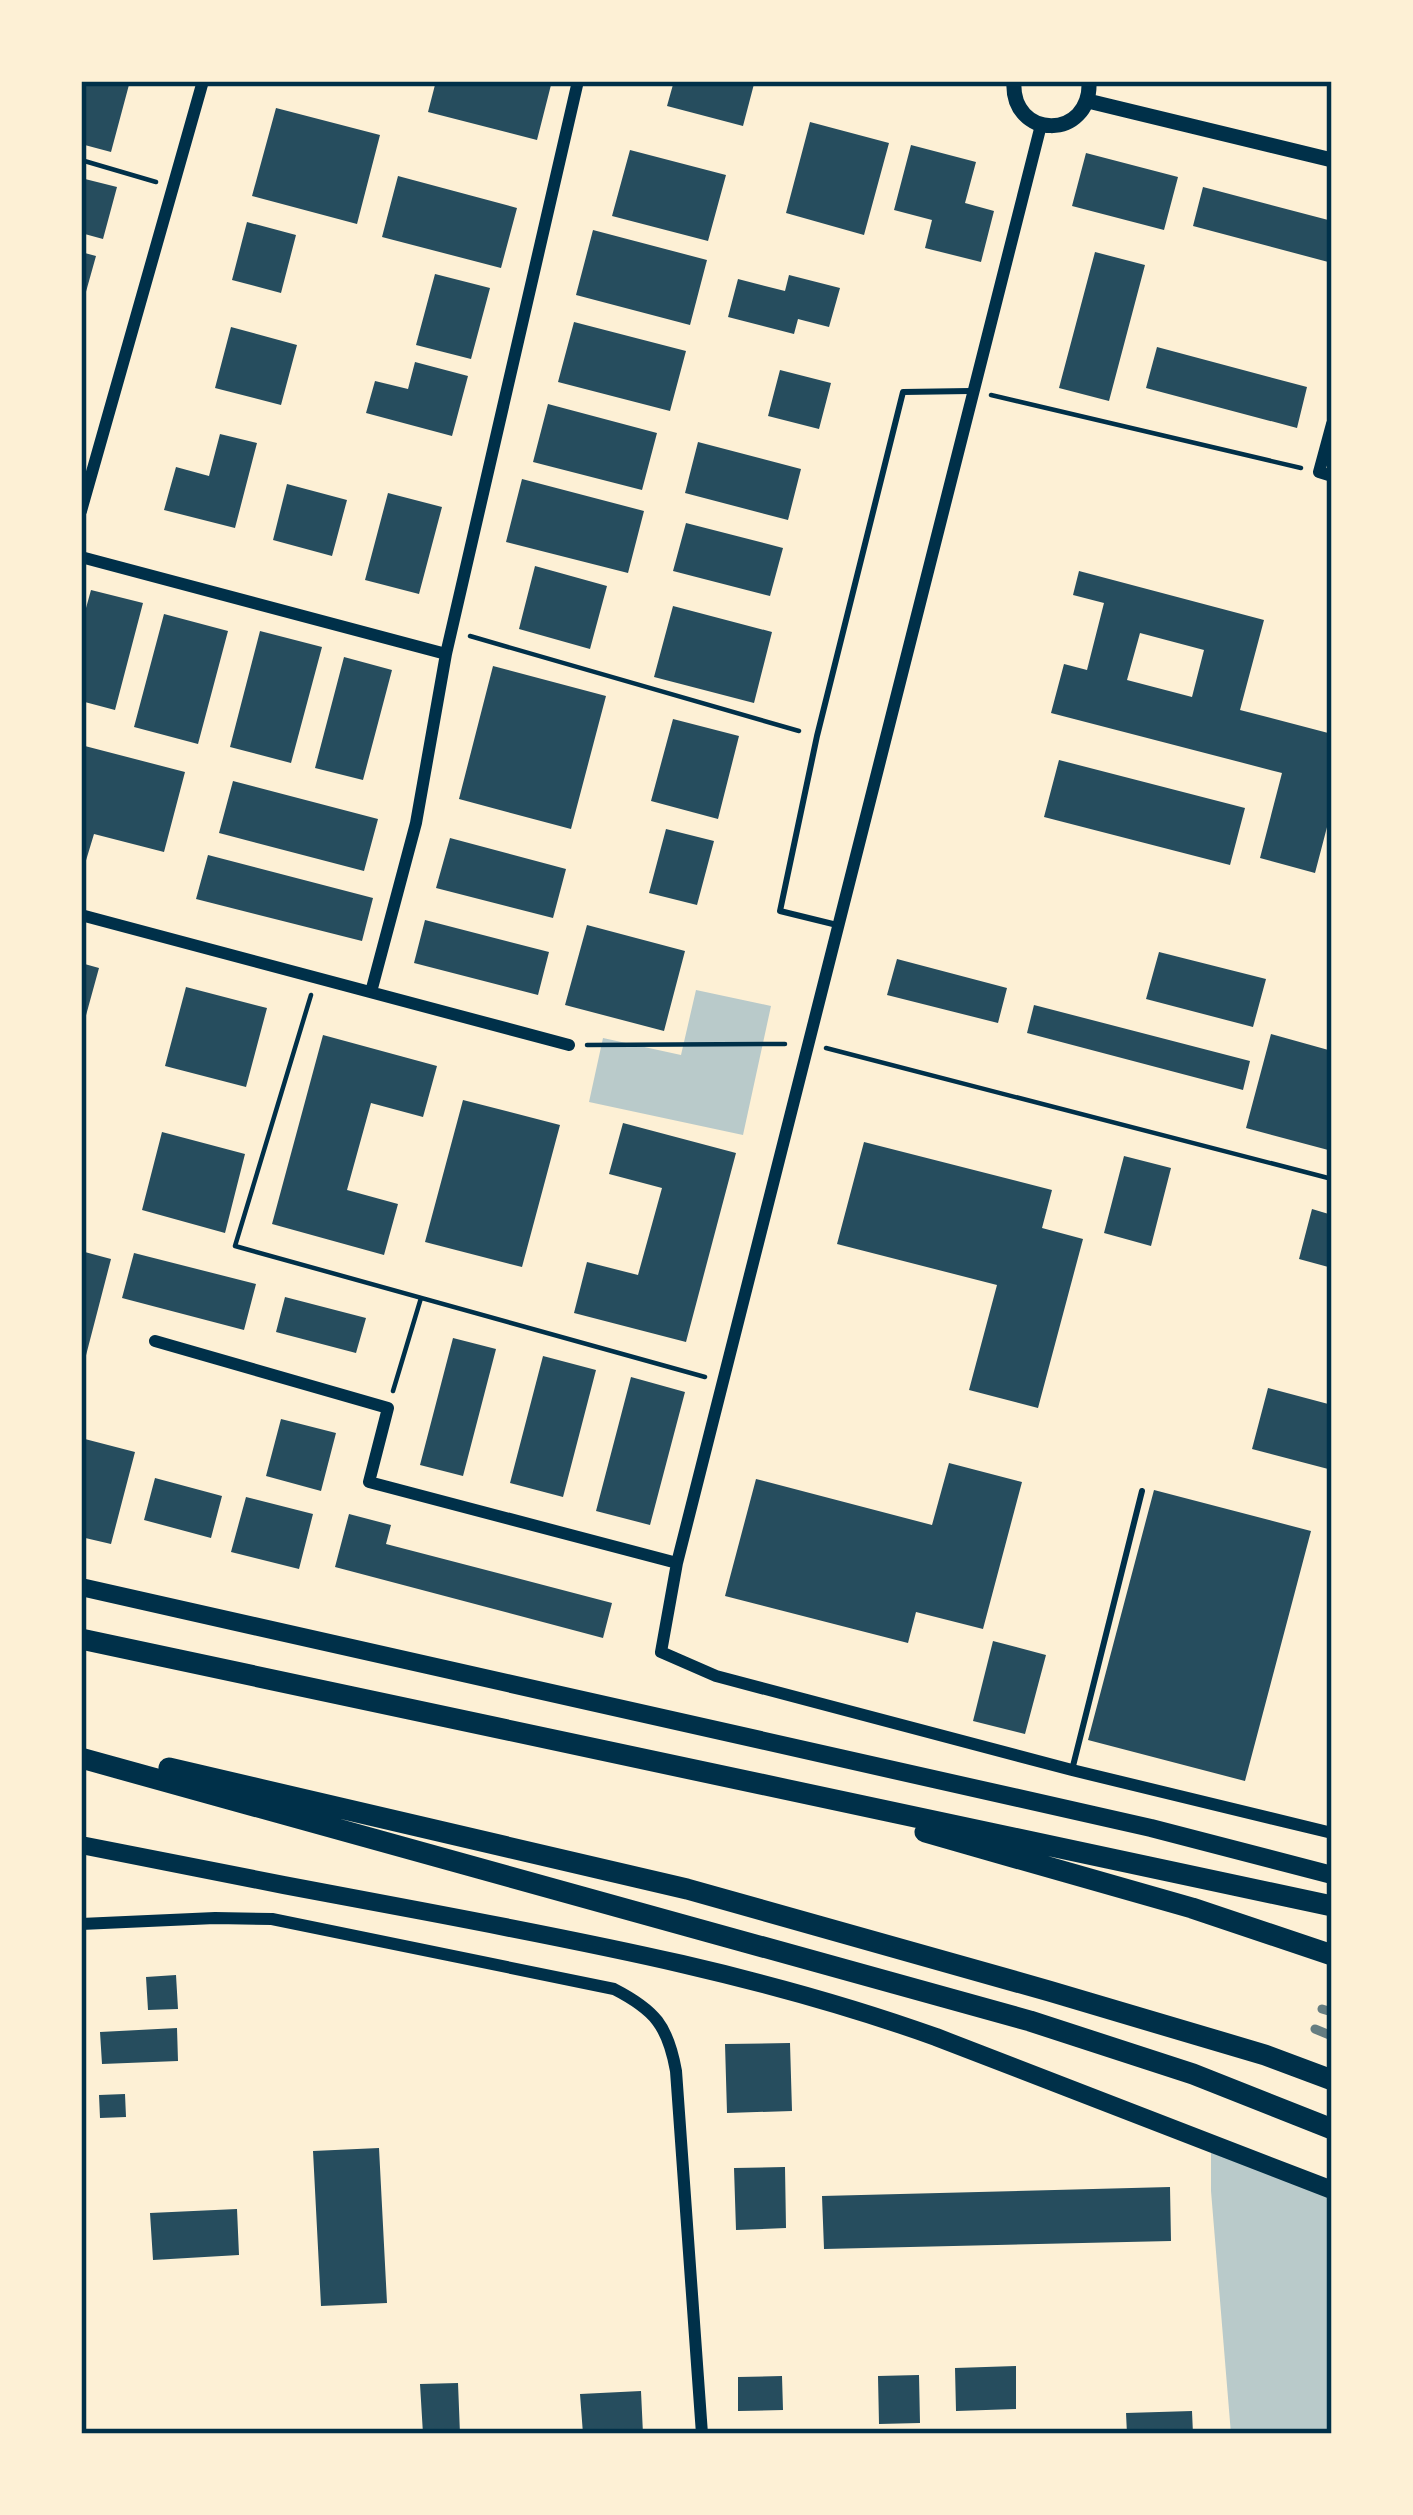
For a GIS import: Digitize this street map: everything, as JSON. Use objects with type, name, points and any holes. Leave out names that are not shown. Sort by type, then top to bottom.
[{"type":"highway","points":[[81,1640],[1332,1906]]},
{"type":"highway","points":[[81,1747],[687,1889],[1049,1991],[1265,2055],[1332,2080]]},
{"type":"highway","points":[[81,1758],[1030,2021],[1193,2074],[1332,2129]]},
{"type":"highway","points":[[747,1781],[1192,1908],[1332,1955]]},
{"type":"main road","points":[[81,1588],[1151,1828],[1332,1875]]},
{"type":"main road","points":[[81,1845],[611,1947],[767,1983],[915,2029],[1332,2190]]},
{"type":"street","points":[[81,511],[203,81]]},
{"type":"street","points":[[371,992],[416,823],[446,654],[578,81]]},
{"type":"street","points":[[1014,81],[1018,107],[1028,118],[1056,126],[1080,113],[1088,101],[1089,81]]},
{"type":"street","points":[[1088,101],[1332,160]]},
{"type":"street","points":[[1041,125],[677,1563],[661,1652],[716,1676],[1332,1833]]},
{"type":"street","points":[[1326,474],[1332,424]]},
{"type":"street","points":[[81,557],[446,654]]},
{"type":"street","points":[[81,915],[568,1045]]},
{"type":"street","points":[[155,1341],[388,1408],[368,1482],[677,1563]]},
{"type":"street","points":[[81,1924],[272,1919],[614,1989],[654,2014],[672,2050],[702,2434]]},
{"type":"lane","points":[[839,926],[780,911],[817,736],[903,392],[974,392]]},
{"type":"lane","points":[[1072,1769],[1142,1491]]},
{"type":"path","points":[[81,160],[172,187]]},
{"type":"path","points":[[974,392],[1326,474]]},
{"type":"path","points":[[453,631],[817,736]]},
{"type":"path","points":[[316,978],[235,1246],[723,1382]]},
{"type":"path","points":[[568,1045],[809,1044],[1332,1179]]},
{"type":"path","points":[[388,1408],[421,1298]]},
{"type":"shaded area","points":[[696,990],[771,1006],[743,1135],[589,1102],[603,1038],[681,1055]]},
{"type":"shaded area","points":[[1211,2147],[1332,2198],[1332,2434],[1231,2434]]},
{"type":"building","points":[[81,81],[130,81],[111,152],[81,144]]},
{"type":"building","points":[[436,81],[552,81],[537,140],[428,112]]},
{"type":"building","points":[[674,81],[754,84],[743,126],[667,106]]},
{"type":"building","points":[[276,108],[380,135],[357,224],[252,196]]},
{"type":"building","points":[[810,122],[889,143],[864,235],[786,213]]},
{"type":"building","points":[[911,145],[976,162],[965,203],[994,211],[981,262],[925,248],[932,220],[894,210]]},
{"type":"building","points":[[630,150],[726,175],[708,241],[612,216]]},
{"type":"building","points":[[1086,153],[1178,177],[1164,230],[1072,206]]},
{"type":"building","points":[[398,176],[517,208],[501,268],[382,237]]},
{"type":"building","points":[[81,178],[117,187],[103,239],[81,233]]},
{"type":"building","points":[[1203,187],[1332,221],[1332,263],[1193,226]]},
{"type":"building","points":[[247,222],[296,235],[281,293],[232,280]]},
{"type":"building","points":[[593,230],[707,260],[690,325],[576,295]]},
{"type":"building","points":[[81,252],[96,256],[82,306],[81,306]]},
{"type":"building","points":[[1095,252],[1145,265],[1109,401],[1059,388]]},
{"type":"building","points":[[435,274],[490,288],[471,359],[416,345]]},
{"type":"building","points":[[789,275],[840,288],[829,327],[798,319],[794,334],[728,317],[738,279],[785,291]]},
{"type":"building","points":[[574,322],[686,351],[670,411],[558,382]]},
{"type":"building","points":[[231,327],[297,345],[281,405],[215,388]]},
{"type":"building","points":[[1157,347],[1307,387],[1297,428],[1146,388]]},
{"type":"building","points":[[415,362],[468,376],[452,436],[366,413],[375,381],[408,389]]},
{"type":"building","points":[[780,370],[831,383],[819,429],[768,416]]},
{"type":"building","points":[[548,404],[657,433],[642,490],[533,462]]},
{"type":"building","points":[[220,434],[257,443],[235,528],[164,510],[176,467],[209,476]]},
{"type":"building","points":[[698,442],[801,469],[788,520],[685,493]]},
{"type":"building","points":[[522,479],[644,511],[628,573],[506,542]]},
{"type":"building","points":[[287,484],[347,500],[332,556],[273,540]]},
{"type":"building","points":[[388,493],[442,507],[419,594],[365,580]]},
{"type":"building","points":[[686,523],[783,548],[770,596],[673,571]]},
{"type":"building","points":[[535,566],[607,586],[590,649],[519,629]]},
{"type":"building","points":[[1079,571],[1264,620],[1240,710],[1332,734],[1332,808],[1315,873],[1260,858],[1282,773],[1051,713],[1064,664],[1087,670],[1104,603],[1073,595]],"holes":[[[1140,633],[1204,650],[1192,697],[1127,680]]]},
{"type":"building","points":[[91,590],[143,603],[115,710],[81,701],[81,626]]},
{"type":"building","points":[[673,606],[772,632],[754,703],[654,677]]},
{"type":"building","points":[[164,614],[228,631],[198,744],[134,727]]},
{"type":"building","points":[[260,631],[322,647],[291,763],[230,747]]},
{"type":"building","points":[[344,657],[392,670],[363,780],[315,768]]},
{"type":"building","points":[[493,666],[606,696],[571,829],[459,799]]},
{"type":"building","points":[[673,719],[739,736],[718,819],[651,801]]},
{"type":"building","points":[[81,745],[185,772],[164,852],[94,834],[81,877]]},
{"type":"building","points":[[1059,760],[1245,808],[1230,865],[1044,817]]},
{"type":"building","points":[[233,781],[378,819],[364,871],[219,833]]},
{"type":"building","points":[[666,829],[714,841],[697,905],[649,893]]},
{"type":"building","points":[[450,838],[566,869],[553,918],[436,888]]},
{"type":"building","points":[[208,855],[373,898],[362,941],[196,899]]},
{"type":"building","points":[[425,920],[549,952],[538,995],[414,963]]},
{"type":"building","points":[[587,925],[685,951],[664,1031],[565,1005]]},
{"type":"building","points":[[1159,952],[1266,979],[1253,1027],[1146,999]]},
{"type":"building","points":[[897,959],[1007,988],[998,1023],[887,995]]},
{"type":"building","points":[[81,963],[99,968],[82,1030],[81,1029]]},
{"type":"building","points":[[186,987],[267,1008],[246,1087],[165,1066]]},
{"type":"building","points":[[1034,1005],[1250,1061],[1243,1090],[1027,1033]]},
{"type":"building","points":[[1271,1034],[1332,1051],[1332,1151],[1246,1128]]},
{"type":"building","points":[[323,1035],[437,1066],[423,1117],[371,1103],[347,1190],[398,1204],[384,1255],[272,1224]]},
{"type":"building","points":[[463,1100],[560,1125],[522,1267],[425,1242]]},
{"type":"building","points":[[623,1123],[736,1153],[686,1342],[574,1313],[587,1262],[638,1275],[662,1188],[609,1174]]},
{"type":"building","points":[[162,1132],[245,1154],[225,1233],[142,1210]]},
{"type":"building","points":[[864,1142],[1052,1190],[1042,1228],[1083,1239],[1038,1408],[969,1390],[997,1285],[837,1244]]},
{"type":"building","points":[[1124,1156],[1171,1168],[1151,1246],[1104,1233]]},
{"type":"building","points":[[1312,1209],[1332,1215],[1332,1268],[1299,1259]]},
{"type":"building","points":[[81,1251],[111,1259],[83,1367],[81,1367]]},
{"type":"building","points":[[134,1253],[256,1284],[244,1330],[122,1298]]},
{"type":"building","points":[[285,1297],[366,1318],[356,1353],[276,1332]]},
{"type":"building","points":[[453,1338],[496,1349],[463,1476],[420,1465]]},
{"type":"building","points":[[543,1356],[596,1370],[563,1497],[510,1483]]},
{"type":"building","points":[[631,1377],[685,1392],[650,1525],[596,1511]]},
{"type":"building","points":[[1268,1388],[1332,1405],[1332,1470],[1252,1449]]},
{"type":"building","points":[[281,1419],[336,1433],[321,1491],[266,1476]]},
{"type":"building","points":[[81,1438],[135,1452],[111,1544],[81,1537]]},
{"type":"building","points":[[949,1463],[1022,1482],[983,1629],[916,1612],[908,1643],[725,1596],[756,1479],[932,1525]]},
{"type":"building","points":[[155,1478],[222,1496],[211,1538],[144,1520]]},
{"type":"building","points":[[1154,1490],[1311,1531],[1245,1781],[1088,1740]]},
{"type":"building","points":[[246,1497],[313,1514],[299,1569],[231,1552]]},
{"type":"building","points":[[349,1514],[391,1525],[386,1544],[612,1603],[603,1638],[335,1567]]},
{"type":"building","points":[[993,1641],[1046,1655],[1025,1734],[973,1721]]},
{"type":"building","points":[[176,1975],[178,2009],[148,2010],[146,1977]]},
{"type":"building","points":[[177,2028],[178,2061],[102,2064],[100,2032]]},
{"type":"building","points":[[790,2043],[792,2111],[727,2113],[725,2044]]},
{"type":"building","points":[[125,2094],[126,2117],[100,2118],[99,2095]]},
{"type":"building","points":[[379,2148],[387,2303],[321,2306],[313,2151]]},
{"type":"building","points":[[785,2167],[786,2228],[736,2230],[734,2168]]},
{"type":"building","points":[[1170,2187],[1171,2241],[824,2249],[822,2196]]},
{"type":"building","points":[[237,2209],[239,2255],[153,2260],[150,2213]]},
{"type":"building","points":[[1016,2366],[1016,2409],[956,2411],[955,2368]]},
{"type":"building","points":[[919,2375],[920,2423],[879,2424],[878,2376]]},
{"type":"building","points":[[782,2376],[783,2410],[738,2411],[738,2377]]},
{"type":"building","points":[[458,2383],[460,2434],[423,2434],[420,2384]]},
{"type":"building","points":[[641,2391],[643,2434],[583,2434],[580,2394]]},
{"type":"building","points":[[1192,2411],[1193,2434],[1127,2434],[1126,2413]]},
{"type":"railway","points":[[1322,2009],[1332,2012]]},
{"type":"railway","points":[[1315,2029],[1332,2036]]}]
